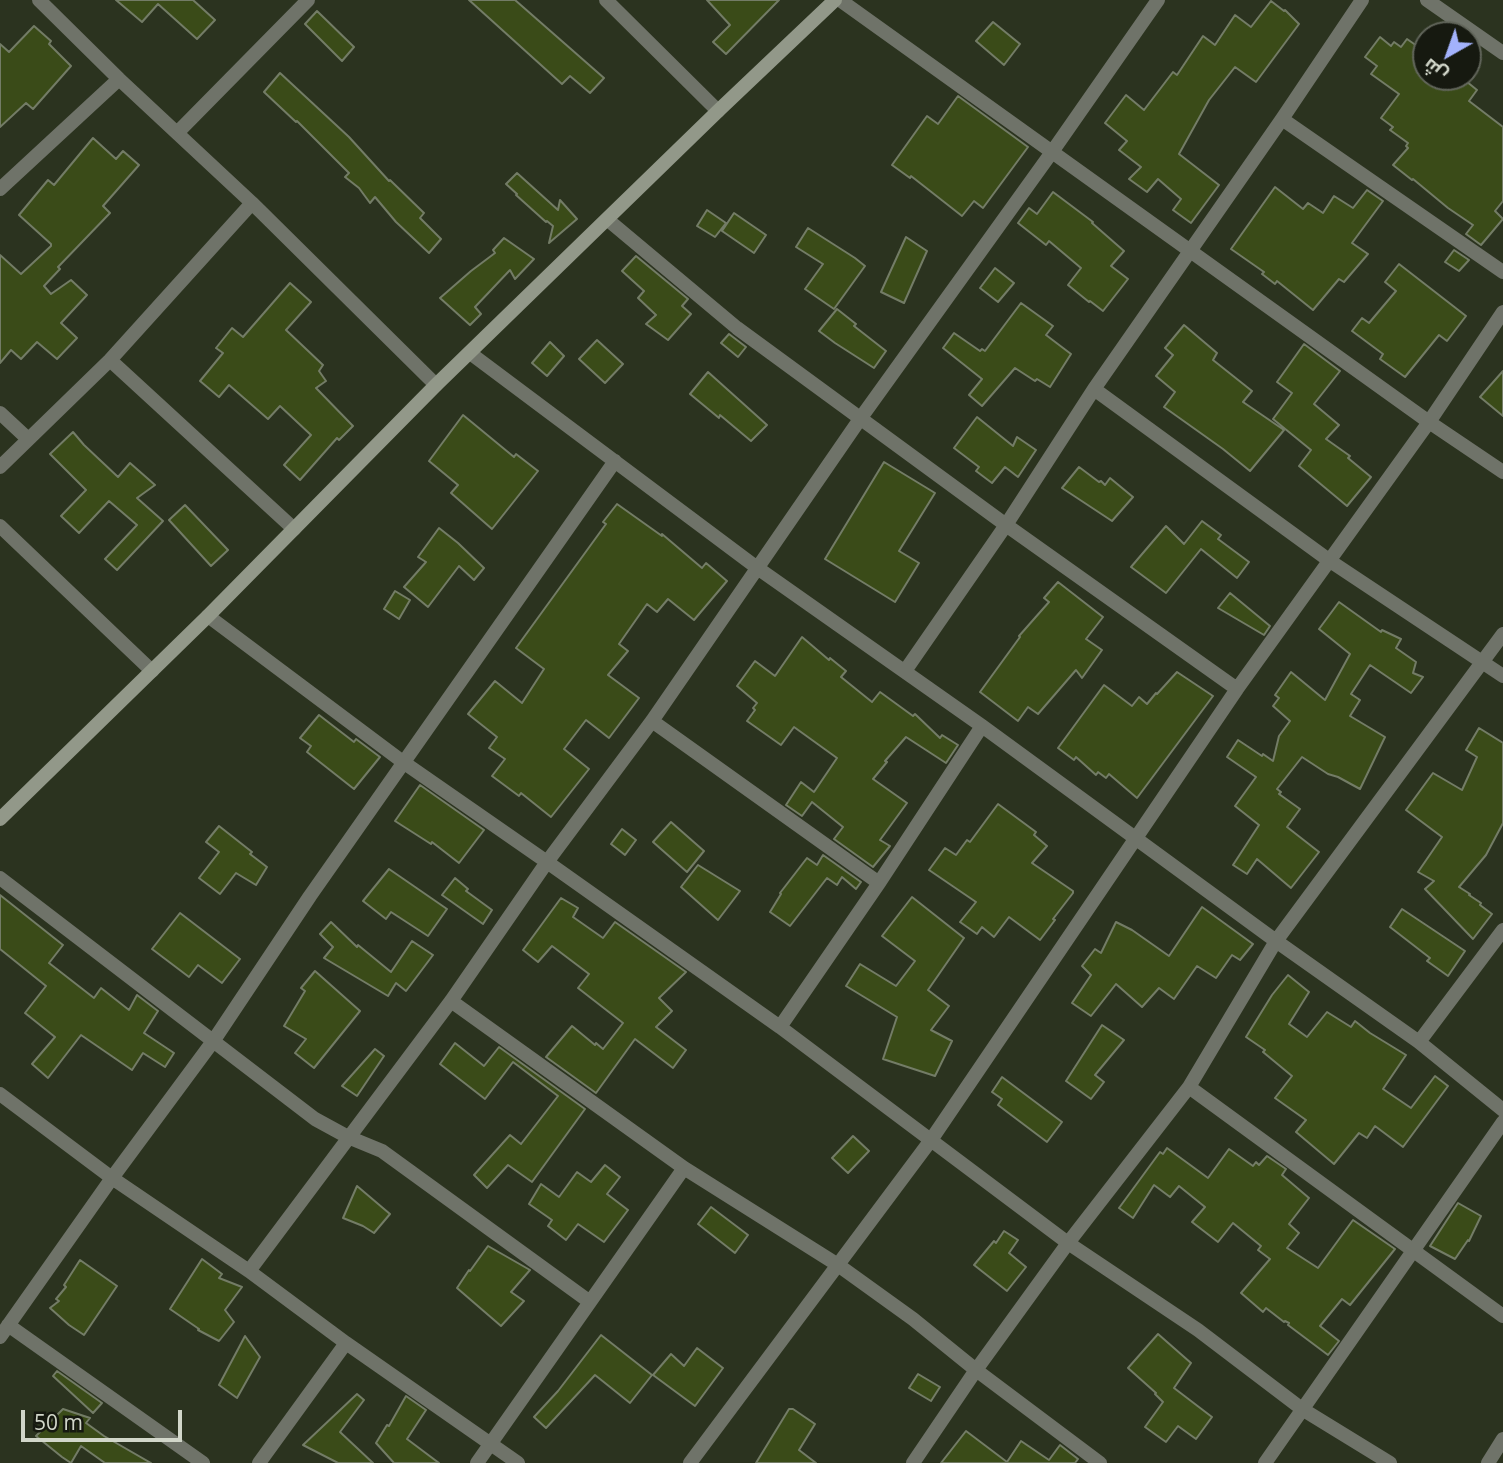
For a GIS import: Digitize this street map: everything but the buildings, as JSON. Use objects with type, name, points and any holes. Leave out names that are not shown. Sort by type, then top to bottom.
[{"type":"street","points":[[39,0],[252,203],[436,385]]},
{"type":"street","points":[[177,133],[308,0]]},
{"type":"street","points":[[606,0],[718,111]]},
{"type":"street","points":[[0,819],[208,616],[436,385],[718,111],[838,0],[1503,472]]},
{"type":"street","points":[[249,1271],[451,1001],[547,862],[652,721],[860,419],[1158,0]]},
{"type":"street","points":[[905,671],[1006,525],[1094,389],[1362,0]]},
{"type":"street","points":[[1427,0],[1503,53]]},
{"type":"street","points":[[0,189],[119,79]]},
{"type":"street","points":[[1282,119],[1503,272]]},
{"type":"street","points":[[0,467],[110,360],[252,203]]},
{"type":"street","points":[[608,220],[737,328],[1006,525],[1237,689]]},
{"type":"street","points":[[690,1463],[931,1140],[1237,689],[1429,422],[1503,312]]},
{"type":"street","points":[[470,353],[756,568],[982,726],[1276,942],[1419,1042],[1503,1110]]},
{"type":"street","points":[[110,360],[294,529]]},
{"type":"street","points":[[1094,389],[1330,561],[1503,676]]},
{"type":"street","points":[[0,413],[28,439]]},
{"type":"street","points":[[203,1463],[4,1331],[214,1040],[310,896],[615,461]]},
{"type":"street","points":[[0,526],[152,671]]},
{"type":"street","points":[[208,616],[403,762],[780,1027],[1068,1243],[1198,1330],[1302,1409],[1390,1463]]},
{"type":"street","points":[[913,1463],[1068,1243],[1189,1087],[1276,942],[1503,634]]},
{"type":"street","points":[[652,721],[879,883]]},
{"type":"street","points":[[780,1027],[982,726]]},
{"type":"street","points":[[0,878],[315,1119],[382,1151],[590,1302]]},
{"type":"street","points":[[1419,1042],[1503,930]]},
{"type":"street","points":[[451,1001],[684,1168],[838,1265],[913,1319],[1100,1463]]},
{"type":"street","points":[[1189,1087],[1503,1316]]},
{"type":"street","points":[[0,1094],[112,1178],[249,1271],[518,1463]]},
{"type":"street","points":[[1265,1463],[1503,1122]]},
{"type":"street","points":[[477,1463],[684,1168]]},
{"type":"street","points":[[259,1463],[346,1342]]},
{"type":"street","points":[[1488,1463],[1503,1439]]}]
